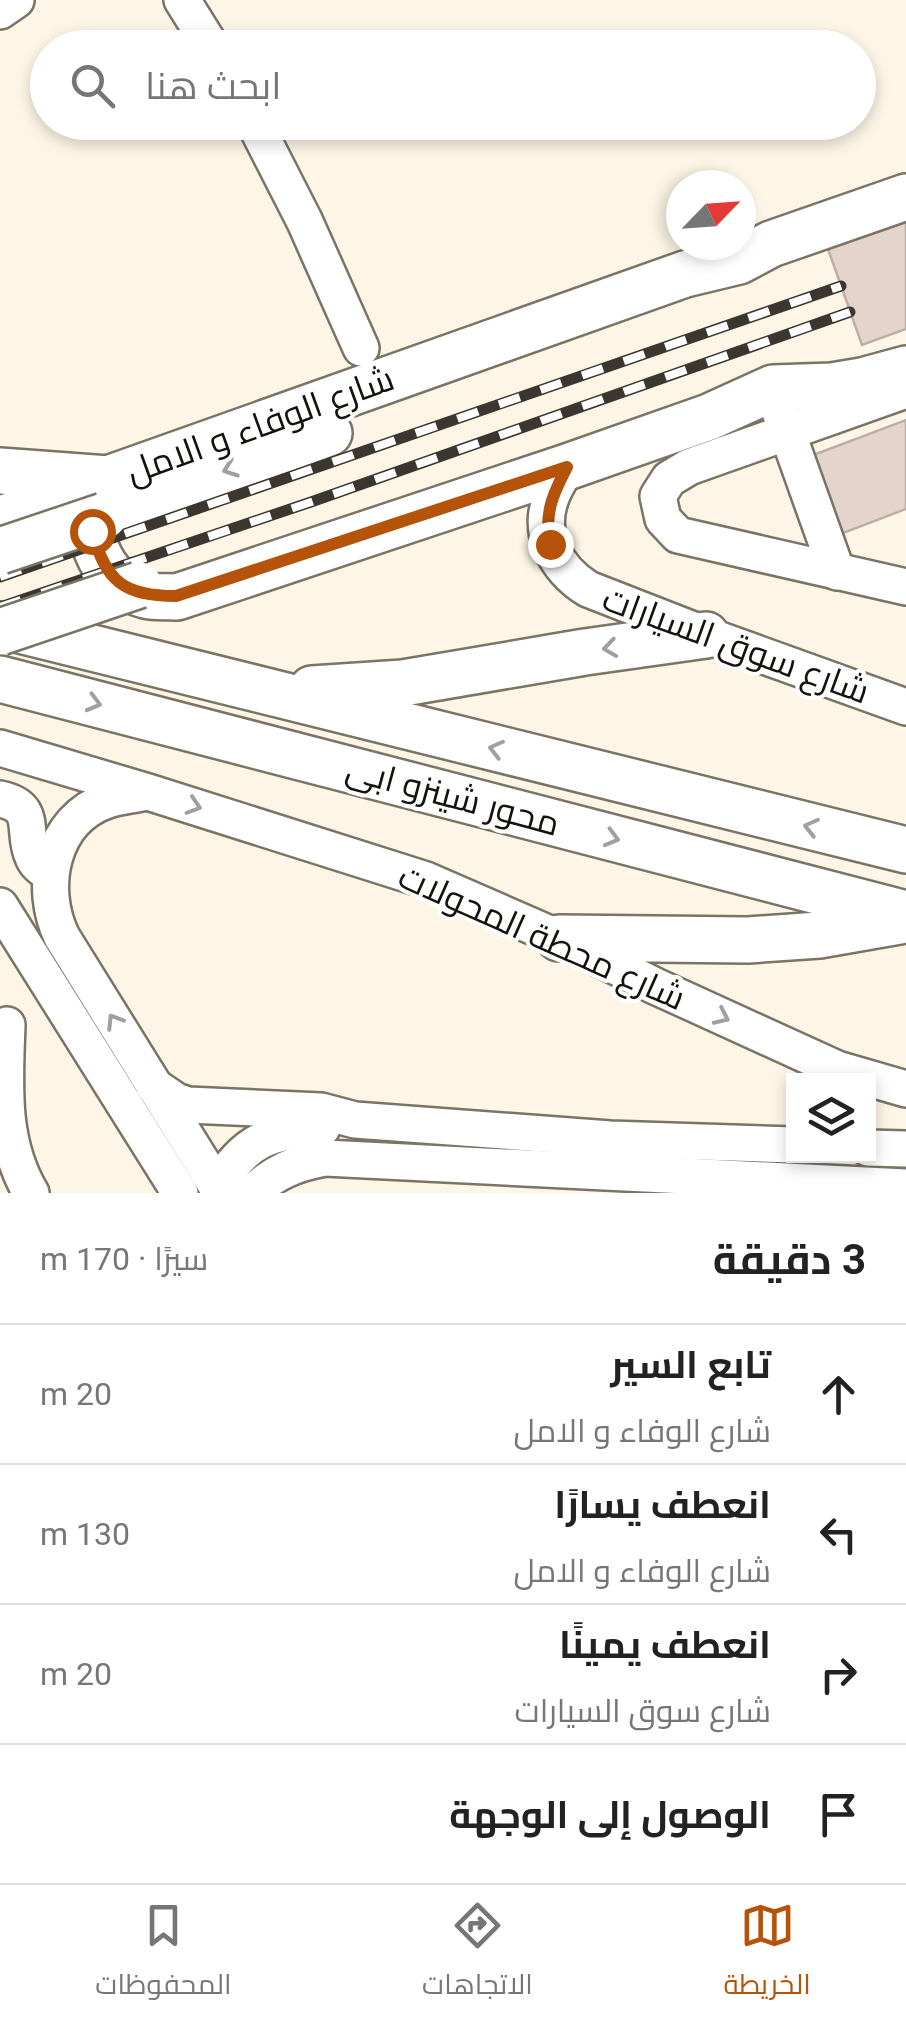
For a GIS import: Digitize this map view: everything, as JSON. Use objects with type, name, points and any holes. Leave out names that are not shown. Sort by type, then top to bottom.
[{"type":"main road","points":[[0,551],[106,497],[672,306],[700,292],[739,260],[771,244],[906,197]]},
{"type":"main road","name":"شارع الوفاء و الامل","points":[[106,497],[95,501],[92,531],[100,560],[119,583],[133,590],[146,596],[176,596],[567,467],[721,412],[774,388],[862,382],[906,369]]},
{"type":"main road","points":[[0,628],[139,585],[699,390],[736,383],[774,388]]},
{"type":"main road","points":[[0,471],[106,497]]},
{"type":"main road","name":"محور شينزو ابى","points":[[0,628],[906,850]]},
{"type":"main road","points":[[258,690],[403,682],[706,635]]},
{"type":"main road","name":"محور شينزو ابى","points":[[0,679],[906,917]]},
{"type":"main road","points":[[559,938],[748,940],[818,935],[906,917]]},
{"type":"street","points":[[0,10],[16,0]]},
{"type":"street","points":[[182,0],[201,30]]},
{"type":"street","points":[[263,140],[361,348]]},
{"type":"street","points":[[774,388],[837,572]]},
{"type":"street","points":[[906,390],[689,467],[670,478],[658,496],[663,518],[678,534],[906,587]]},
{"type":"street","name":"شارع سوق السيارات","points":[[567,467],[548,511],[550,544],[564,570],[588,589],[706,635],[896,699]]},
{"type":"street","points":[[0,514],[106,497]]},
{"type":"street","name":"شارع محطة المحولات","points":[[0,748],[426,880],[837,1069],[906,1090]]},
{"type":"street","points":[[148,792],[108,800],[80,818],[60,843],[49,890],[55,922],[219,1190],[238,1157],[264,1139],[278,1133],[326,1128],[355,1120]]},
{"type":"street","points":[[0,799],[21,809],[33,858],[50,874]]},
{"type":"street","points":[[0,906],[180,1193]]},
{"type":"street","points":[[30,1193],[6,1125],[2,1016],[37,1020],[64,1008]]},
{"type":"street","points":[[154,1086],[188,1105],[321,1110],[604,1168],[786,1146]]},
{"type":"street","points":[[876,1148],[906,1149]]},
{"type":"street","points":[[253,1193],[290,1166],[325,1158],[604,1168],[906,1187]]},
{"type":"building","points":[[906,222],[906,329],[862,345],[828,249]]},
{"type":"building","points":[[906,420],[906,509],[838,535],[808,457]]},
{"type":"railway","points":[[0,577],[841,286]]},
{"type":"railway","points":[[0,607],[850,312]]},
{"type":"route","points":[[92,531],[100,560],[119,583],[146,596],[176,596],[567,467],[548,511],[550,544]]}]
